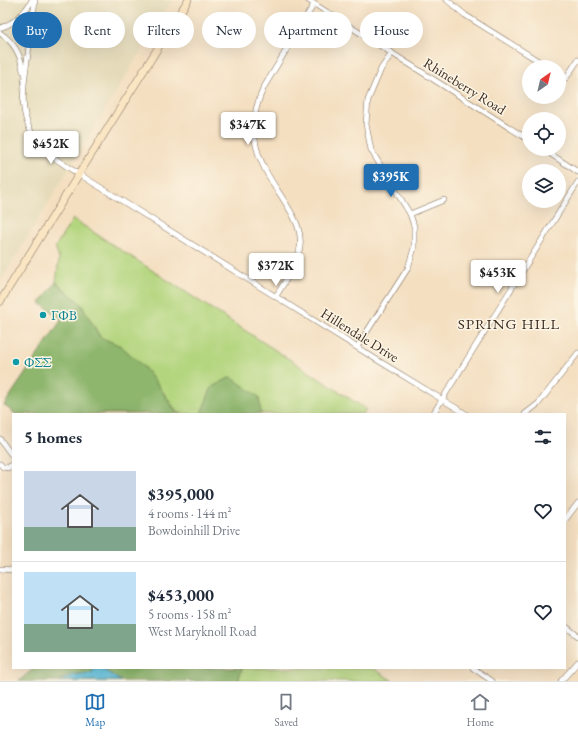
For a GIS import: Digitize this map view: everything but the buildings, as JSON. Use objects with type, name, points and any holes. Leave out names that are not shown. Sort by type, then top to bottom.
[{"type":"main road","points":[[0,302],[188,0]]},
{"type":"street","points":[[0,28],[9,24],[20,16],[34,0]]},
{"type":"street","name":"Hillendale Drive","points":[[34,0],[22,96],[23,111],[32,133],[37,141],[47,151],[79,174],[464,413]]},
{"type":"street","name":"Rhineberry Road","points":[[308,0],[522,136]]},
{"type":"street","points":[[446,0],[465,16],[537,60]]},
{"type":"street","points":[[276,296],[294,264],[300,249],[300,238],[297,222],[262,164],[257,149],[254,119],[258,101],[264,87],[314,4]]},
{"type":"street","points":[[0,33],[11,43],[18,54],[23,68],[24,78]]},
{"type":"street","points":[[357,347],[408,268],[414,248],[414,226],[410,214],[371,150],[366,124],[368,100],[382,69],[392,53]]},
{"type":"street","points":[[566,78],[578,60]]},
{"type":"street","points":[[553,156],[578,172]]},
{"type":"street","points":[[434,413],[578,182]]},
{"type":"street","points":[[410,214],[444,200]]},
{"type":"street","points":[[526,413],[538,404],[578,353]]},
{"type":"street","points":[[0,439],[12,456]]},
{"type":"street","points":[[0,464],[2,467],[8,468],[12,464]]},
{"type":"street","points":[[566,519],[578,503]]},
{"type":"street","points":[[0,569],[12,570]]},
{"type":"street","points":[[566,627],[578,636]]},
{"type":"street","points":[[561,681],[578,662]]},
{"type":"street","points":[[474,669],[492,681]]},
{"type":"shaded area","points":[[0,0],[172,0],[165,12],[133,12],[133,48],[143,48],[0,282]]},
{"type":"green space","points":[[73,219],[366,409],[364,413],[261,413],[259,397],[212,387],[201,413],[177,412],[142,365],[100,337],[81,304],[56,282],[59,259],[55,247]]},
{"type":"green space","points":[[56,282],[81,304],[100,337],[121,346],[142,365],[158,385],[176,412],[179,413],[14,413],[4,405],[62,319],[40,303]]},
{"type":"green space","points":[[231,377],[259,397],[261,413],[201,413],[212,387]]},
{"type":"green space","points":[[33,669],[242,669],[238,681],[19,681]]},
{"type":"green space","points":[[242,669],[375,669],[393,681],[238,681]]},
{"type":"water","points":[[93,669],[103,669],[121,681],[60,681],[72,675],[92,673]]},
{"type":"place","name":"ΓΦB","points":[[43,315]]},
{"type":"place","name":"ΦΣΣ","points":[[16,362]]},
{"type":"district","name":"SPRING HILL","points":[[509,324]]}]
